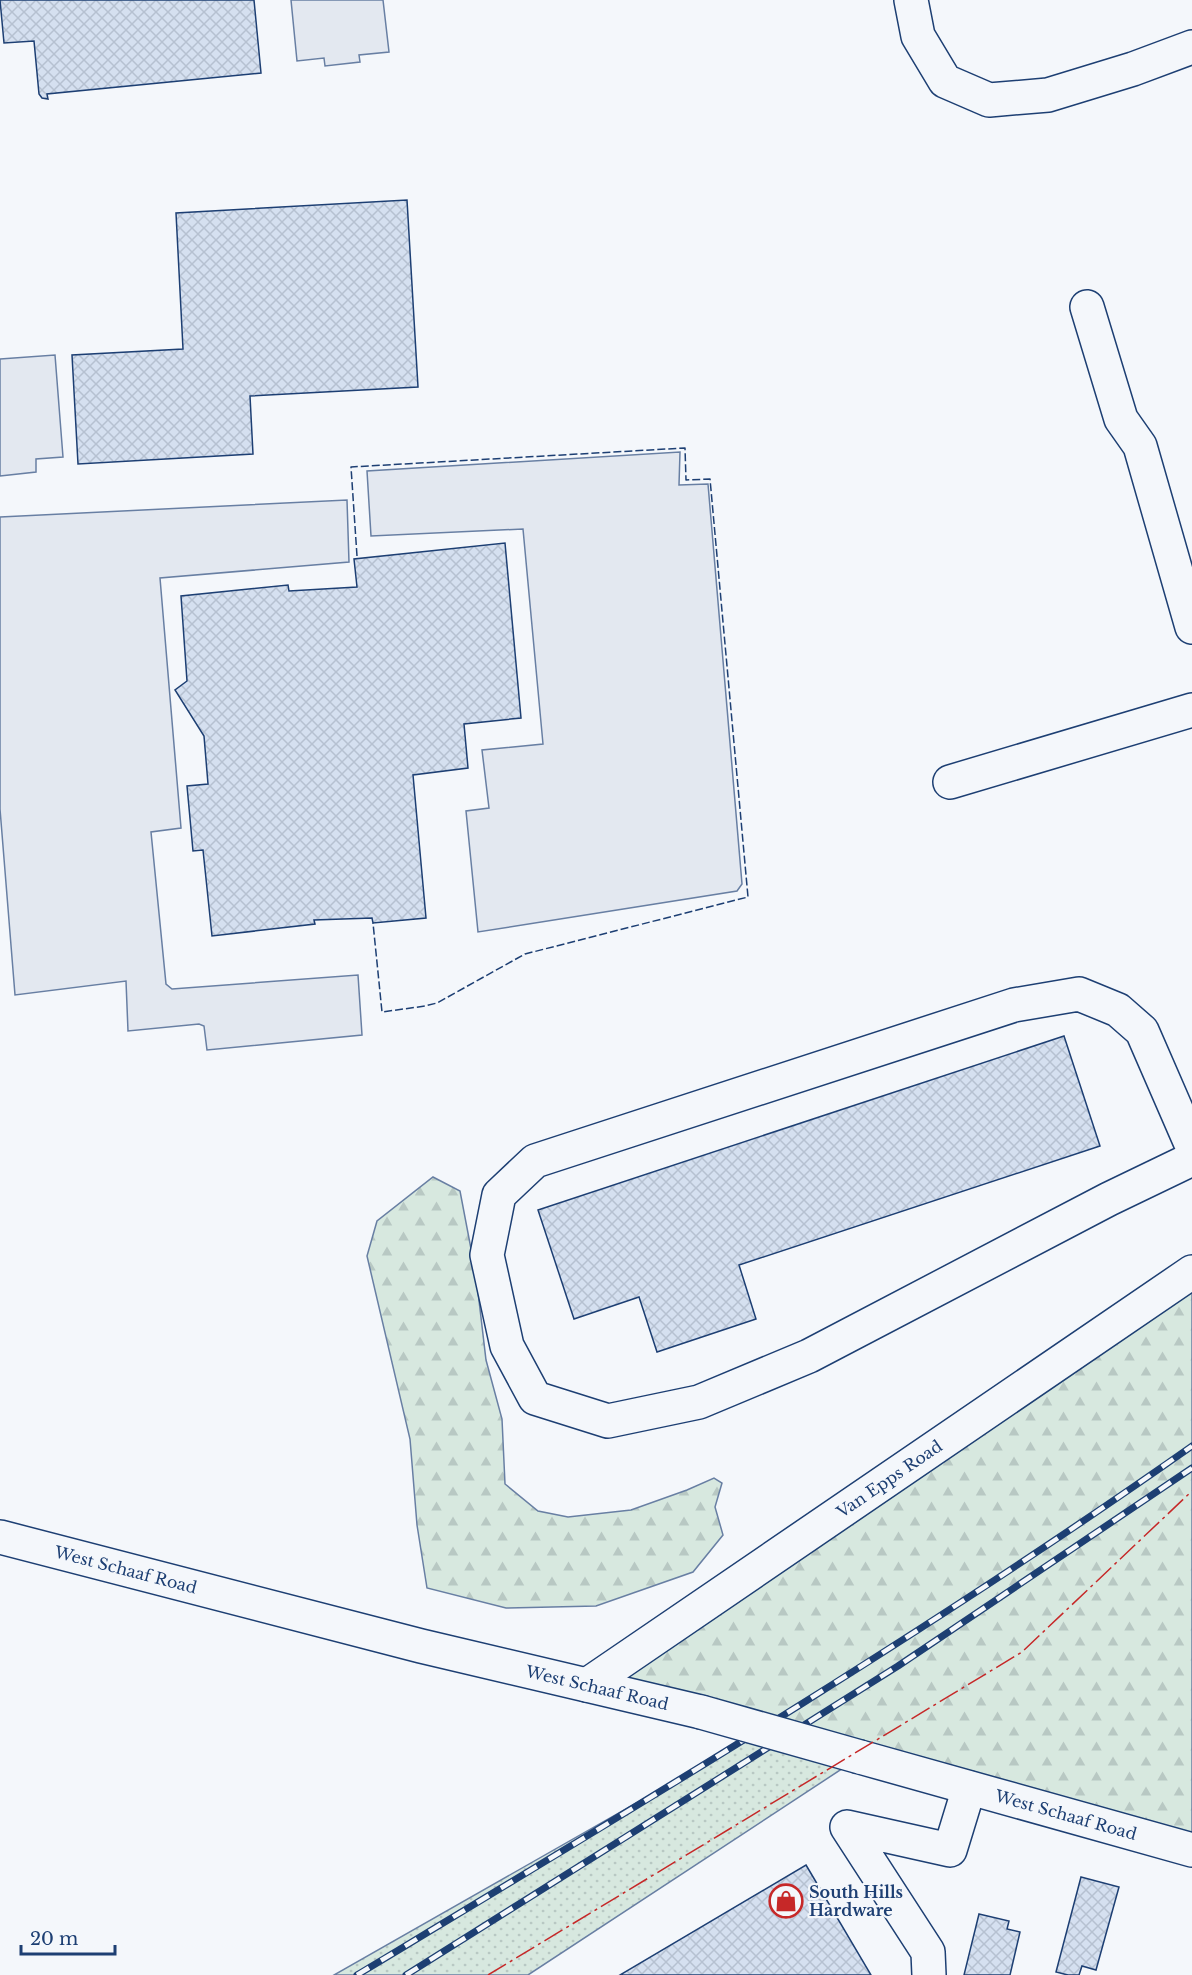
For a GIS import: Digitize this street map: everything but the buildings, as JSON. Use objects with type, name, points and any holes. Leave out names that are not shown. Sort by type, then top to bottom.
[{"type":"street","points":[[911,0],[918,36],[945,81],[989,99],[1048,95],[1133,69],[1192,47]]},
{"type":"street","points":[[1087,307],[1121,419],[1140,446],[1191,622]]},
{"type":"street","points":[[950,782],[1192,710]]},
{"type":"street","points":[[1192,1146],[1142,1031],[1118,1010],[1079,994],[1014,1005],[535,1161],[499,1196],[488,1255],[507,1346],[535,1398],[608,1420],[699,1402],[809,1356],[1109,1199],[1192,1159]]},
{"type":"street","name":"Van Epps Road","points":[[587,1685],[1192,1272]]},
{"type":"street","name":"West Schaaf Road","points":[[0,1537],[302,1616],[701,1712],[1192,1850]]},
{"type":"street","points":[[929,1975],[928,1952],[847,1827],[950,1850],[969,1788]]},
{"type":"green space","points":[[433,1177],[460,1191],[476,1275],[486,1360],[502,1419],[505,1484],[538,1511],[568,1517],[631,1510],[714,1478],[722,1483],[715,1507],[723,1535],[693,1572],[596,1606],[506,1608],[427,1588],[417,1525],[410,1439],[367,1256],[377,1221]]},
{"type":"green space","points":[[1192,1272],[1192,1850],[587,1685]]},
{"type":"green space","points":[[768,1731],[860,1757],[528,1975],[334,1975],[733,1748]]},
{"type":"shaded area","points":[[291,0],[383,0],[389,52],[359,55],[360,62],[325,66],[324,58],[297,61]]},
{"type":"shaded area","points":[[55,355],[63,457],[36,459],[36,472],[0,476],[0,359]]},
{"type":"shaded area","points":[[680,452],[679,485],[708,484],[742,884],[737,891],[478,932],[466,811],[489,808],[482,750],[543,744],[523,529],[371,536],[367,471]]},
{"type":"shaded area","points":[[347,500],[349,562],[160,578],[181,828],[151,832],[166,984],[172,989],[358,975],[362,1035],[207,1050],[204,1026],[199,1024],[128,1031],[126,981],[15,995],[0,809],[0,517]]},
{"type":"railway","points":[[357,1975],[674,1783],[884,1652],[1192,1446]]},
{"type":"railway","points":[[406,1975],[898,1666],[1192,1468]]},
{"type":"fence","points":[[357,556],[351,467],[685,448],[686,480],[710,479],[748,897],[525,954],[437,1003],[382,1012],[373,923]]},
{"type":"power","points":[[488,1975],[1022,1652],[1192,1491]]},
{"type":"place","name":"South Hills Hardware","points":[[786,1901]]}]
